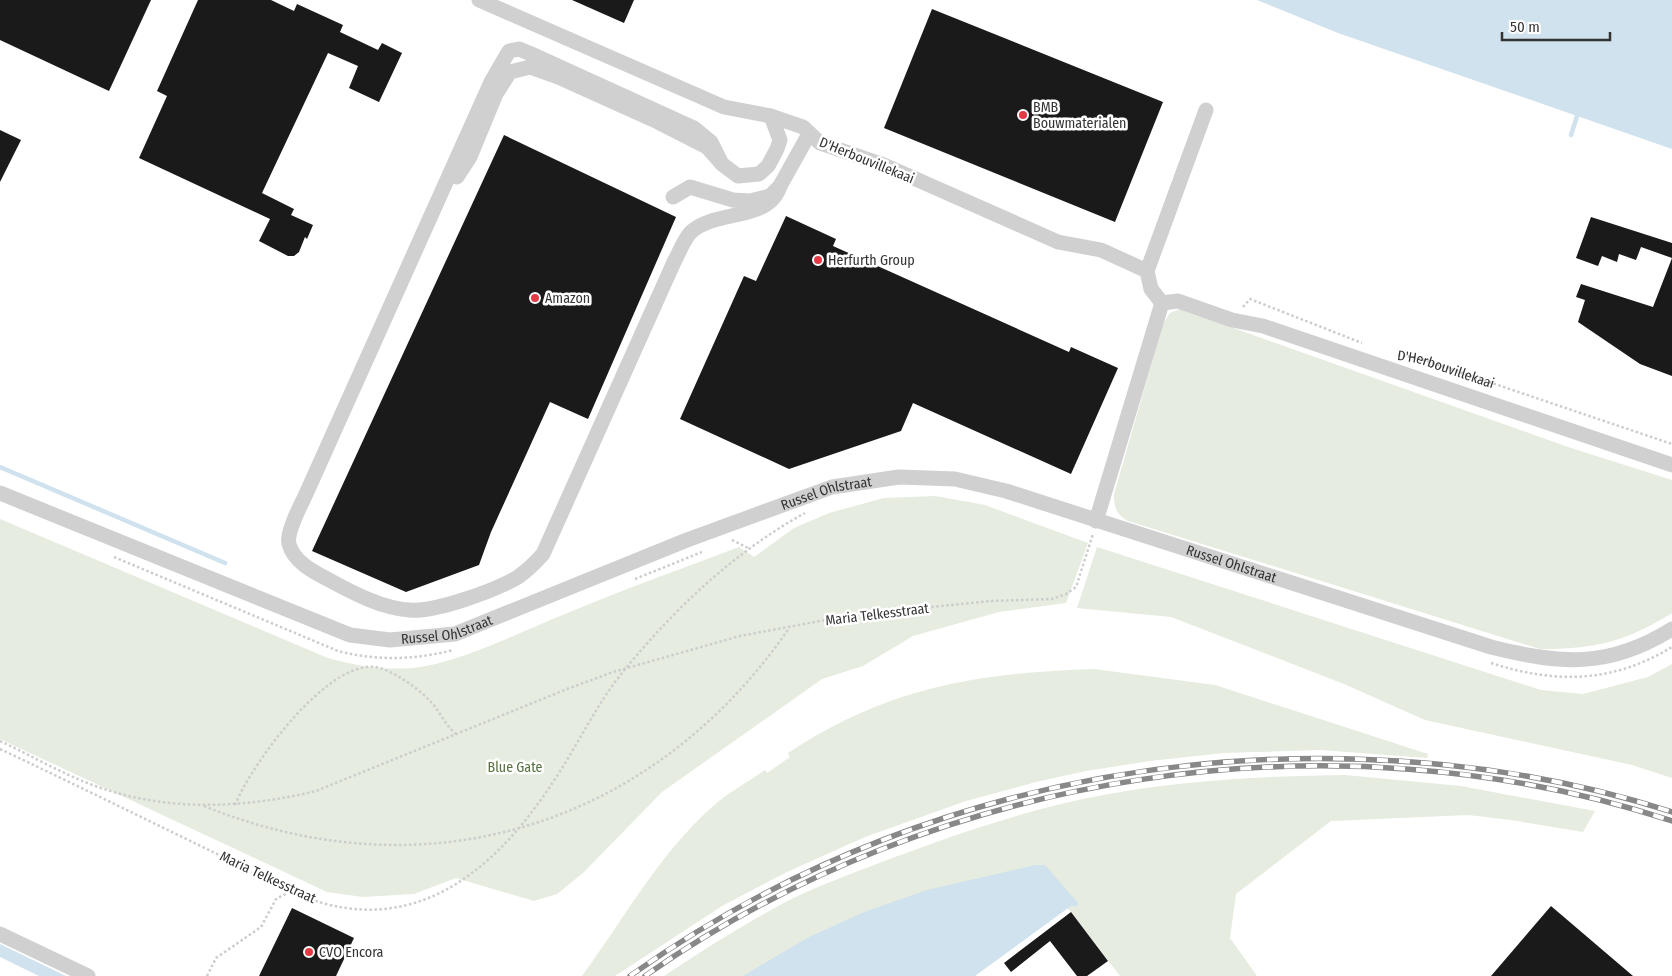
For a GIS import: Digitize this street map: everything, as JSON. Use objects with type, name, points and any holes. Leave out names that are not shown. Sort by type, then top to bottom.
[{"type":"street","name":"D'Herbouvillekaai","points":[[479,0],[724,107],[770,116],[803,127],[814,138],[884,165],[1058,242],[1101,250],[1147,271]]},
{"type":"street","points":[[770,116],[780,140],[768,166],[759,174],[738,176],[722,164],[707,147],[658,122],[558,77],[530,67],[510,72],[496,94],[461,174],[447,184],[351,395],[293,524],[288,543],[293,554],[308,568],[342,586],[389,607],[412,611],[437,608],[517,578],[532,567],[543,554],[674,262],[690,233],[704,223],[767,205],[776,197],[780,186]]},
{"type":"street","points":[[1094,528],[1162,303],[1151,289],[1147,271],[1206,110]]},
{"type":"street","points":[[673,197],[690,187],[733,200],[750,201],[770,196],[780,186],[814,138]]},
{"type":"street","name":"D'Herbouvillekaai","points":[[1162,303],[1178,301],[1232,320],[1263,326],[1672,465]]},
{"type":"street","name":"Russel Ohlstraat","points":[[0,493],[350,635],[390,640],[455,634],[687,540],[832,487],[899,477],[955,479],[1006,491],[1094,528],[1491,647],[1536,658],[1573,661],[1604,657],[1628,651],[1672,629]]},
{"type":"street","points":[[0,934],[88,976]]},
{"type":"path","points":[[1232,320],[1250,298],[1334,330],[1369,346]]},
{"type":"path","name":"D'Herbouvillekaai","points":[[1394,355],[1418,358],[1672,444]]},
{"type":"path","name":"Maria Telkesstraat","points":[[0,749],[293,890],[326,904],[366,909],[386,908],[428,899],[449,890],[468,878],[517,829],[557,777],[604,697],[626,668],[690,599],[748,548],[814,509]]},
{"type":"path","points":[[1084,532],[1094,528],[1102,538]]},
{"type":"path","name":"Maria Telkesstraat","points":[[0,741],[90,784],[126,795],[167,802],[201,804],[235,805],[276,801],[316,791],[567,689],[626,668],[740,636],[852,615],[992,601],[1052,599],[1066,594],[1076,587],[1094,528]]},
{"type":"path","points":[[201,804],[236,819],[286,834],[344,843],[398,846],[464,841],[517,829],[602,796],[660,762],[690,739],[726,705],[754,674],[790,626]]},
{"type":"path","points":[[1491,663],[1519,672],[1574,678],[1619,671],[1653,659],[1672,648]]},
{"type":"path","points":[[235,805],[250,774],[287,724],[334,681],[355,670],[371,666],[382,668],[397,676],[432,704],[449,728],[456,734]]},
{"type":"path","points":[[207,976],[216,958],[261,926],[276,899],[293,890]]},
{"type":"green space","points":[[1180,309],[1568,447],[1672,480],[1672,613],[1640,631],[1609,642],[1559,649],[1540,649],[1128,521],[1116,510],[1114,494],[1163,324],[1170,313]]},
{"type":"green space","name":"Blue Gate","points":[[935,496],[985,505],[1088,543],[1066,603],[999,612],[913,636],[863,666],[822,679],[662,792],[583,873],[557,894],[534,901],[456,878],[414,894],[363,897],[327,892],[0,739],[0,519],[328,658],[364,666],[402,669],[444,662],[479,650],[608,596],[739,547],[754,557],[794,528],[829,513],[884,498]]},
{"type":"green space","points":[[1097,547],[1541,690],[1583,694],[1648,677],[1672,664],[1672,778],[1632,765],[1425,720],[1344,684],[1171,617],[1077,608]]},
{"type":"green space","points":[[1094,669],[1215,685],[1428,754],[1427,758],[1321,750],[1224,753],[1150,761],[1086,771],[1036,782],[966,801],[865,837],[785,873],[722,906],[615,976],[582,976],[659,866],[693,825],[724,797],[765,770],[767,773],[790,757],[788,753],[825,731],[898,698],[972,680],[1051,671]]},
{"type":"green space","points":[[1345,775],[1461,786],[1595,811],[1583,832],[1468,815],[1331,821],[1236,894],[1230,938],[1257,976],[1120,976],[1071,912],[1038,878],[787,976],[664,976],[751,921],[808,891],[921,847],[1027,813],[1081,799],[1168,785],[1286,776]]},
{"type":"water","points":[[1257,0],[1672,0],[1672,149],[1338,33]]},
{"type":"water","points":[[1035,865],[1045,865],[1078,903],[1077,906],[1071,906],[975,976],[743,976],[807,938],[864,912],[927,890]]},
{"type":"water","points":[[0,944],[66,976],[39,976],[0,957]]},
{"type":"building","points":[[0,0],[151,0],[109,91],[0,40]]},
{"type":"building","points":[[198,0],[271,0],[294,11],[297,4],[343,25],[340,32],[378,50],[382,43],[402,53],[379,102],[349,88],[358,66],[328,53],[262,193],[294,209],[291,215],[313,225],[307,239],[305,237],[299,252],[294,256],[288,256],[259,241],[270,219],[139,158],[167,96],[157,91]]},
{"type":"building","points":[[572,0],[634,0],[624,23]]},
{"type":"building","name":"BMB Bouwmaterialen","points":[[932,9],[1163,102],[1115,222],[884,128]]},
{"type":"building","points":[[0,130],[21,140],[0,182]]},
{"type":"building","name":"Amazon","points":[[504,135],[676,217],[588,419],[550,402],[491,532],[479,565],[406,592],[312,551]]},
{"type":"building","points":[[786,216],[836,239],[833,246],[1069,352],[1071,347],[1118,368],[1071,474],[913,403],[901,431],[789,469],[680,419],[744,276],[756,281]]},
{"type":"building","points":[[1591,217],[1672,243],[1672,258],[1641,247],[1636,260],[1619,254],[1617,262],[1602,256],[1598,266],[1576,258]]},
{"type":"building","points":[[1672,258],[1672,376],[1640,364],[1578,322],[1585,300],[1576,297],[1581,284],[1653,307]]},
{"type":"building","points":[[1551,906],[1633,976],[1491,976]]},
{"type":"building","name":"CVO Encora","points":[[292,908],[354,938],[336,976],[259,976]]},
{"type":"building","points":[[1071,912],[1108,961],[1087,976],[1077,976],[1050,941],[1011,972],[1004,963]]},
{"type":"waterway","points":[[1571,135],[1578,113]]},
{"type":"waterway","points":[[0,467],[225,563]]},
{"type":"railway","points":[[630,976],[719,919],[812,870],[909,830],[1008,799],[1110,777],[1214,763],[1319,759],[1425,763],[1550,780],[1611,794],[1672,812]]},
{"type":"railway","points":[[645,976],[759,906],[881,850],[1009,807],[1140,780],[1275,767],[1409,769],[1542,787],[1672,821]]},
{"type":"place","name":"BMB Bouwmaterialen","points":[[1023,115]]},
{"type":"place","name":"Herfurth Group","points":[[818,260]]},
{"type":"place","name":"Amazon","points":[[535,298]]},
{"type":"place","name":"CVO Encora","points":[[309,952]]}]
